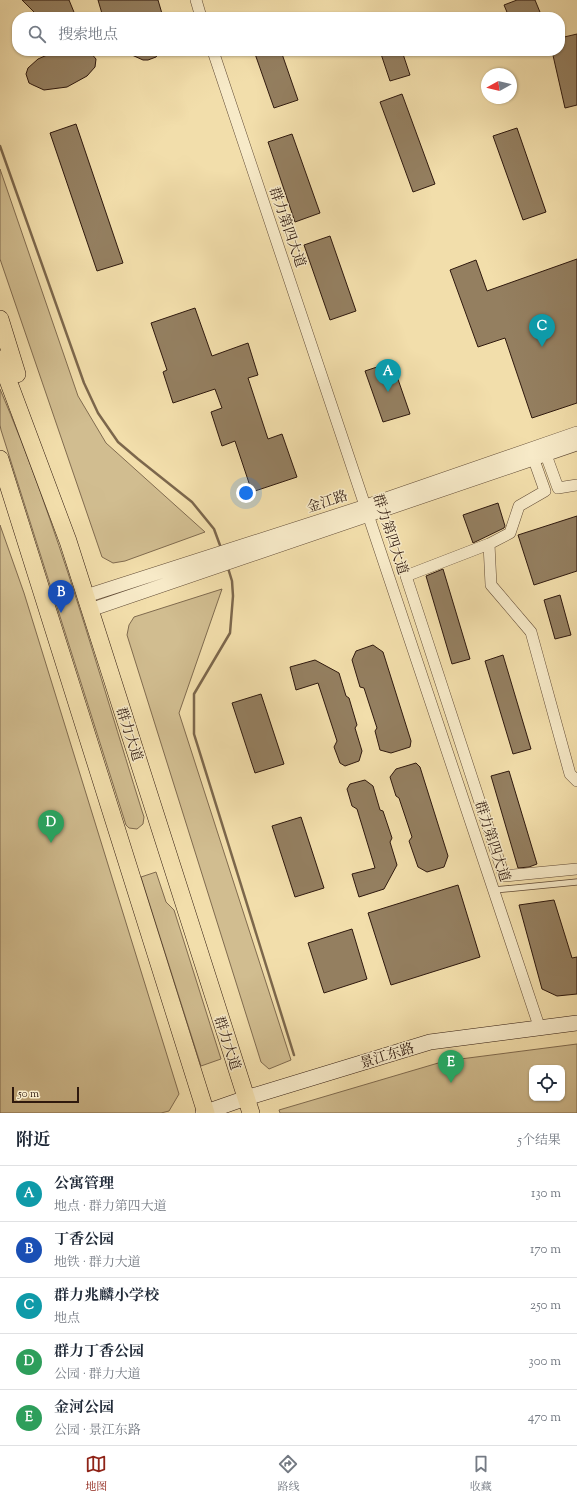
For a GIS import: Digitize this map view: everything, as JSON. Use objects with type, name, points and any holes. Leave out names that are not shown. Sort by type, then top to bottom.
[{"type":"main road","points":[[0,319],[68,541]]},
{"type":"main road","name":"群力大道","points":[[0,359],[68,541],[248,1106]]},
{"type":"main road","points":[[0,459],[205,1113]]},
{"type":"main road","points":[[0,477],[31,560]]},
{"type":"main road","name":"景江东路","points":[[205,1113],[248,1106],[430,1042],[540,1026],[577,1023]]},
{"type":"street","points":[[196,0],[200,12]]},
{"type":"street","name":"群力第四大道","points":[[215,56],[540,1026]]},
{"type":"street","name":"金江路","points":[[367,511],[577,432]]},
{"type":"street","name":"金江路","points":[[88,603],[250,549],[577,444]]},
{"type":"street","points":[[540,457],[558,488],[577,485]]},
{"type":"street","points":[[540,457],[545,491],[519,506],[510,533],[489,544],[406,576],[504,876],[577,869]]},
{"type":"street","points":[[489,544],[491,585],[531,632],[570,774],[577,781]]},
{"type":"lane","points":[[494,890],[577,882]]},
{"type":"shaded area","points":[[0,169],[78,396],[106,443],[205,532],[125,561],[113,563],[102,557],[0,259]]},
{"type":"shaded area","points":[[0,389],[21,440],[59,545],[93,652],[144,817],[143,824],[137,829],[129,828],[126,825],[1,430]]},
{"type":"shaded area","points":[[0,525],[24,593],[179,1094],[169,1111],[161,1113],[0,1113]]},
{"type":"shaded area","points":[[222,589],[179,713],[291,1060],[269,1069],[261,1062],[127,635],[129,625],[134,617]]},
{"type":"shaded area","points":[[156,872],[166,902],[174,910],[221,1059],[201,1066],[141,877]]},
{"type":"shaded area","points":[[577,1044],[577,1113],[280,1113],[279,1110],[445,1061]]},
{"type":"building","points":[[22,0],[69,0],[74,12],[34,12]]},
{"type":"building","points":[[98,0],[158,0],[162,12],[102,12]]},
{"type":"building","points":[[517,0],[535,0],[540,12],[507,12],[504,5]]},
{"type":"building","points":[[577,34],[577,105],[565,108],[553,56],[565,56],[565,37]]},
{"type":"building","points":[[45,56],[93,56],[96,59],[95,67],[87,76],[67,87],[44,90],[29,83],[26,74],[28,68],[38,59]]},
{"type":"building","points":[[134,56],[157,56],[148,60],[143,60]]},
{"type":"building","points":[[256,56],[283,56],[298,100],[274,108]]},
{"type":"building","points":[[382,56],[404,56],[410,75],[390,81]]},
{"type":"building","points":[[402,94],[435,184],[413,192],[380,102]]},
{"type":"building","points":[[76,124],[123,263],[97,271],[50,133]]},
{"type":"building","points":[[517,128],[546,212],[523,220],[493,136]]},
{"type":"building","points":[[292,134],[320,213],[295,222],[268,142]]},
{"type":"building","points":[[330,236],[356,311],[330,320],[304,245]]},
{"type":"building","points":[[577,259],[577,403],[532,418],[505,338],[478,347],[450,270],[476,260],[487,291]]},
{"type":"building","points":[[195,308],[212,356],[248,343],[258,375],[248,378],[268,439],[282,434],[297,477],[252,492],[235,441],[222,446],[211,412],[222,408],[215,389],[173,403],[163,372],[167,370],[151,323]]},
{"type":"building","points":[[392,362],[410,414],[383,422],[365,371]]},
{"type":"building","points":[[498,503],[505,526],[504,528],[473,543],[463,515]]},
{"type":"building","points":[[577,516],[577,571],[534,585],[518,535]]},
{"type":"building","points":[[443,569],[470,659],[452,664],[426,576]]},
{"type":"building","points":[[560,595],[571,635],[555,639],[544,600]]},
{"type":"building","points":[[373,645],[383,652],[411,741],[410,747],[391,753],[380,750],[375,731],[377,728],[364,688],[360,687],[352,660],[356,651]]},
{"type":"building","points":[[503,655],[531,749],[513,754],[485,661]]},
{"type":"building","points":[[315,660],[339,673],[346,696],[349,698],[357,725],[355,728],[362,751],[359,761],[345,766],[340,763],[334,747],[337,741],[318,683],[296,690],[290,667]]},
{"type":"building","points":[[261,694],[284,764],[255,773],[232,703]]},
{"type":"building","points":[[416,763],[420,767],[448,856],[444,867],[427,872],[418,867],[409,841],[412,837],[399,798],[396,796],[390,777],[396,769]]},
{"type":"building","points":[[509,771],[537,864],[529,867],[518,868],[491,776]]},
{"type":"building","points":[[365,780],[373,786],[380,810],[383,811],[392,838],[390,842],[397,865],[384,889],[359,897],[352,874],[375,868],[357,809],[352,806],[347,789],[350,784]]},
{"type":"building","points":[[301,817],[324,888],[295,897],[272,826]]},
{"type":"building","points":[[458,885],[480,957],[391,985],[368,913]]},
{"type":"building","points":[[554,900],[572,958],[577,957],[577,994],[557,996],[542,989],[519,905]]},
{"type":"building","points":[[352,929],[367,979],[324,993],[308,943]]},
{"type":"waterway","points":[[0,146],[84,383],[98,413],[118,442],[192,502],[214,529],[221,548]]},
{"type":"waterway","points":[[228,568],[232,581],[233,596],[230,633],[194,694],[194,734],[294,1055]]},
{"type":"place","name":"群力兆麟小学校","points":[[542,347]]},
{"type":"place","name":"公寓管理","points":[[388,392]]},
{"type":"place","name":"丁香公园","points":[[61,613]]},
{"type":"place","name":"群力丁香公园","points":[[51,843]]},
{"type":"place","name":"金河公园","points":[[451,1083]]}]
